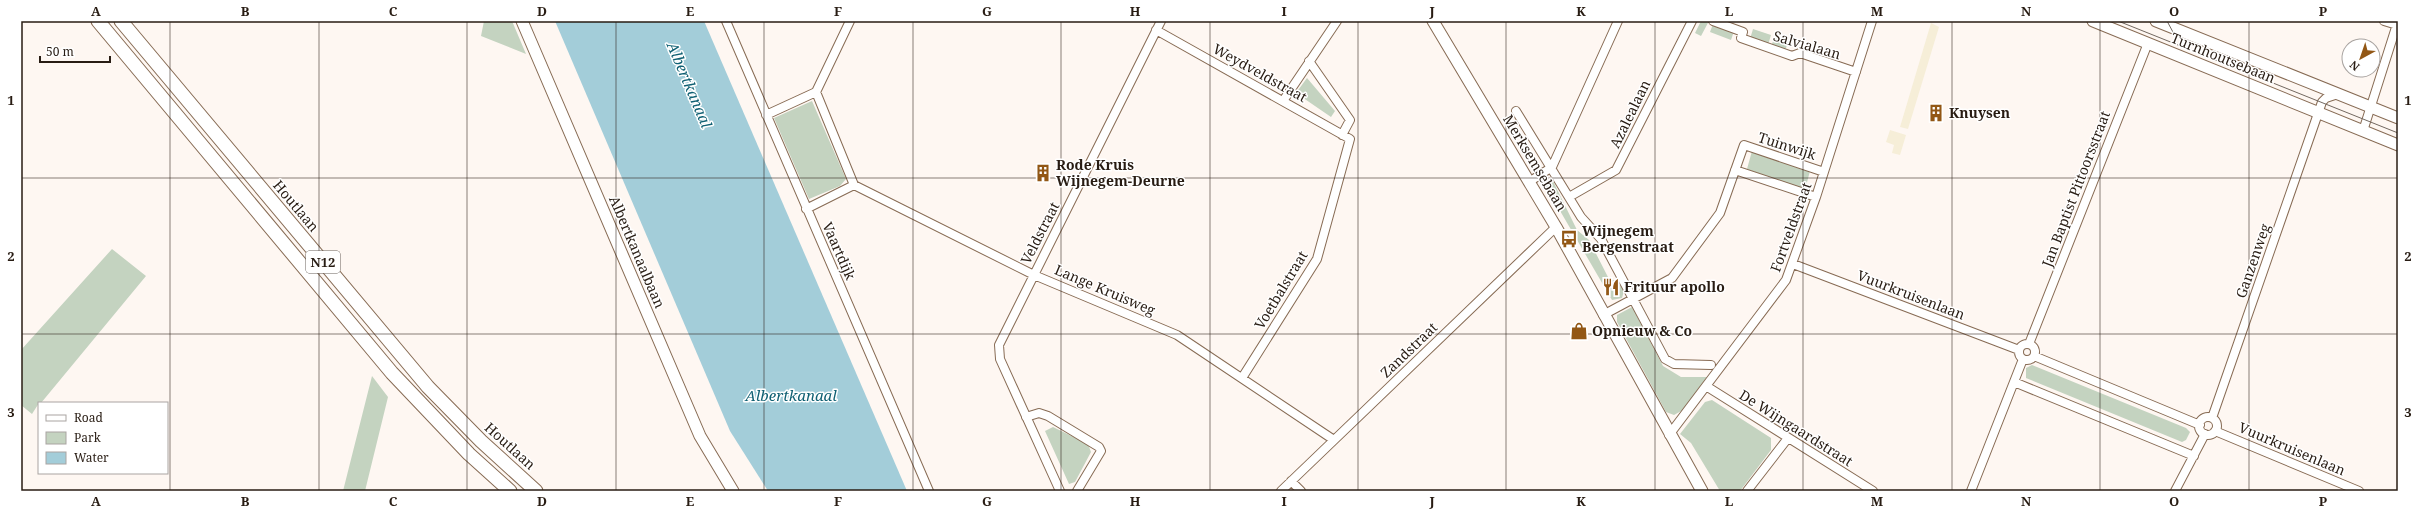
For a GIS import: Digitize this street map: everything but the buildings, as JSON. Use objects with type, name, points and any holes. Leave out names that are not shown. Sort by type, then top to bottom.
[{"type":"main road","name":"N12","points":[[98,21],[392,373],[469,454],[510,491]]},
{"type":"main road","name":"Houtlaan","points":[[121,21],[428,387],[480,442],[536,491]]},
{"type":"main road","name":"Albertkanaalbaan","points":[[522,21],[700,436],[733,491]]},
{"type":"main road","name":"Merksemsebaan","points":[[1433,21],[1556,228],[1669,435],[1702,491]]},
{"type":"main road","name":"Turnhoutsebaan","points":[[2093,21],[2398,145]]},
{"type":"main road","name":"Turnhoutsebaan","points":[[2156,21],[2398,118]]},
{"type":"street","name":"Vaartdijk","points":[[726,21],[806,209],[930,491]]},
{"type":"street","points":[[766,115],[816,92],[850,21]]},
{"type":"street","name":"Veldstraat","points":[[1060,491],[1000,359],[999,345],[1161,21]]},
{"type":"street","points":[[1283,101],[1337,21]]},
{"type":"street","points":[[1529,182],[1552,167],[1618,21]]},
{"type":"street","name":"Azalealaan","points":[[1569,197],[1616,170],[1692,21]]},
{"type":"street","name":"Salvialaan","points":[[1713,21],[1743,32],[1741,38],[1792,56],[1800,53],[1856,72]]},
{"type":"street","name":"Fortveldstraat","points":[[1669,435],[1786,280],[1816,197],[1872,21]]},
{"type":"street","points":[[2363,130],[2372,108],[2398,23],[2384,21]]},
{"type":"street","name":"Weydveldstraat","points":[[1156,30],[1350,139]]},
{"type":"street","name":"Jan Baptist Pittoorsstraat","points":[[2029,344],[2148,43]]},
{"type":"street","points":[[1309,61],[1350,120],[1342,135]]},
{"type":"street","points":[[806,209],[854,185],[816,92]]},
{"type":"street","points":[[2318,113],[2326,98],[2338,94]]},
{"type":"street","name":"Merksemsebaan","points":[[1516,111],[1552,167],[1581,217],[1602,239],[1665,359],[1674,364],[1711,365]]},
{"type":"street","name":"Ganzenweg","points":[[2212,418],[2318,113]]},
{"type":"street","name":"Voetbalstraat","points":[[1242,378],[1317,259],[1350,139]]},
{"type":"street","name":"Tuinwijk","points":[[1603,315],[1672,278],[1720,213],[1744,145],[1824,172]]},
{"type":"street","points":[[1735,170],[1816,197]]},
{"type":"street","name":"Lange Kruisweg","points":[[854,185],[1034,275],[1177,335],[1334,440]]},
{"type":"street","name":"Zandstraat","points":[[1281,491],[1556,228]]},
{"type":"street","name":"Vuurkruisenlaan","points":[[1793,264],[2019,350]]},
{"type":"street","points":[[2023,359],[2019,350],[2024,345],[2029,344],[2034,348],[2034,356]]},
{"type":"street","points":[[2023,359],[2028,360],[2034,356]]},
{"type":"street","points":[[2034,356],[2200,425],[2205,434]]},
{"type":"street","points":[[1972,491],[2023,359]]},
{"type":"street","points":[[2014,382],[2194,456]]},
{"type":"street","name":"De Wijngaardstraat","points":[[1706,386],[1873,491]]},
{"type":"street","points":[[1026,417],[1038,413],[1048,416],[1099,447],[1100,452],[1094,465],[1077,491]]},
{"type":"street","points":[[2200,425],[2203,419],[2212,418],[2216,422],[2216,431],[2211,434],[2205,434]]},
{"type":"street","name":"Vuurkruisenlaan","points":[[2216,431],[2359,491]]},
{"type":"street","points":[[2175,491],[2205,434]]},
{"type":"street","points":[[1747,491],[1788,438]]},
{"type":"street","points":[[1291,481],[1301,491]]},
{"type":"shaded area","points":[[1931,23],[1939,27],[1908,129],[1900,127]]},
{"type":"shaded area","points":[[1890,130],[1906,135],[1900,155],[1892,153],[1894,145],[1886,142]]},
{"type":"green space","points":[[484,21],[512,21],[526,54],[481,36]]},
{"type":"green space","points":[[1701,21],[1709,21],[1701,36],[1695,33]]},
{"type":"green space","points":[[1713,24],[1734,31],[1731,40],[1710,32]]},
{"type":"green space","points":[[1753,29],[1771,35],[1768,45],[1750,39]]},
{"type":"green space","points":[[1775,37],[1788,42],[1785,51],[1771,46]]},
{"type":"green space","points":[[1307,78],[1335,111],[1331,117],[1296,93]]},
{"type":"green space","points":[[812,101],[846,179],[840,186],[809,199],[774,118]]},
{"type":"green space","points":[[1752,151],[1810,171],[1805,190],[1747,169]]},
{"type":"green space","points":[[1552,179],[1577,230],[1589,240],[1609,279],[1617,281],[1624,291],[1622,298],[1612,300],[1545,185]]},
{"type":"green space","points":[[112,249],[146,276],[42,402],[38,402],[32,414],[21,405],[21,350]]},
{"type":"green space","points":[[1632,307],[1663,366],[1681,377],[1707,377],[1683,410],[1674,415],[1666,412],[1617,322],[1617,315]]},
{"type":"green space","points":[[2032,365],[2186,428],[2190,432],[2186,440],[2182,442],[2026,378],[2026,368]]},
{"type":"green space","points":[[372,376],[388,397],[365,491],[343,491]]},
{"type":"green space","points":[[1712,400],[1771,438],[1771,450],[1740,491],[1720,491],[1691,443],[1680,434],[1705,402]]},
{"type":"green space","points":[[1053,427],[1088,444],[1091,452],[1075,482],[1069,484],[1045,431]]},
{"type":"water","name":"Albertkanaal","points":[[555,21],[704,21],[907,491],[768,491],[730,431]]},
{"type":"tram line","points":[[2118,21],[2398,133]]},
{"type":"tram line","points":[[2167,21],[2174,34],[2189,43]]},
{"type":"place","name":"Knuysen","points":[[1936,113]]},
{"type":"place","name":"Rode Kruis Wijnegem-Deurne","points":[[1043,173]]},
{"type":"place","name":"Wijnegem Bergenstraat","points":[[1569,239]]},
{"type":"place","name":"Frituur apollo","points":[[1611,287]]},
{"type":"place","name":"Opnieuw & Co","points":[[1579,331]]}]
